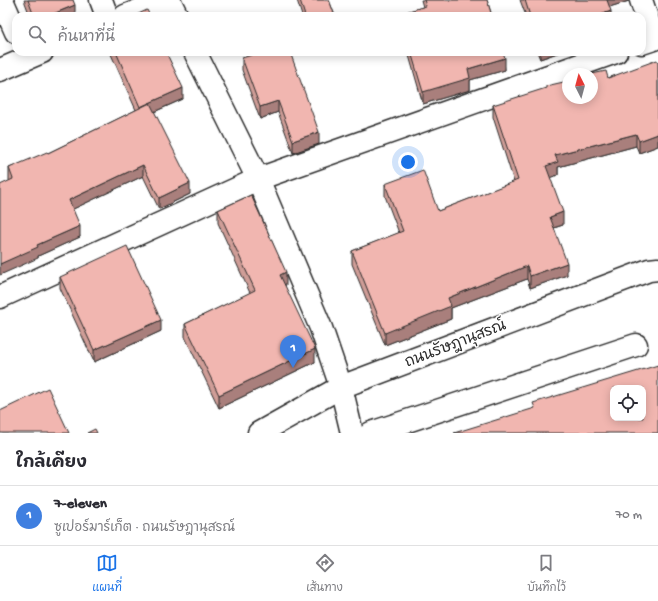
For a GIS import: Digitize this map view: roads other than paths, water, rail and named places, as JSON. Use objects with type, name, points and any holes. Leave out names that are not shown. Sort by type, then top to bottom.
[{"type":"street","points":[[2,0],[12,23]]},
{"type":"street","points":[[101,0],[106,12]]},
{"type":"street","points":[[135,12],[165,0]]},
{"type":"street","points":[[169,0],[175,12]]},
{"type":"street","points":[[640,0],[644,12]]},
{"type":"street","points":[[646,17],[654,39],[646,42]]},
{"type":"street","points":[[0,70],[27,56]]},
{"type":"street","points":[[197,56],[258,179],[321,328],[341,387],[352,433]]},
{"type":"street","points":[[0,297],[258,179],[605,56]]},
{"type":"street","name":"ถนนรัษฎานุสรณ์","points":[[259,433],[341,387],[649,270],[658,269]]},
{"type":"street","points":[[371,433],[636,345]]},
{"type":"place","name":"7-eleven","points":[[293,368]]}]
